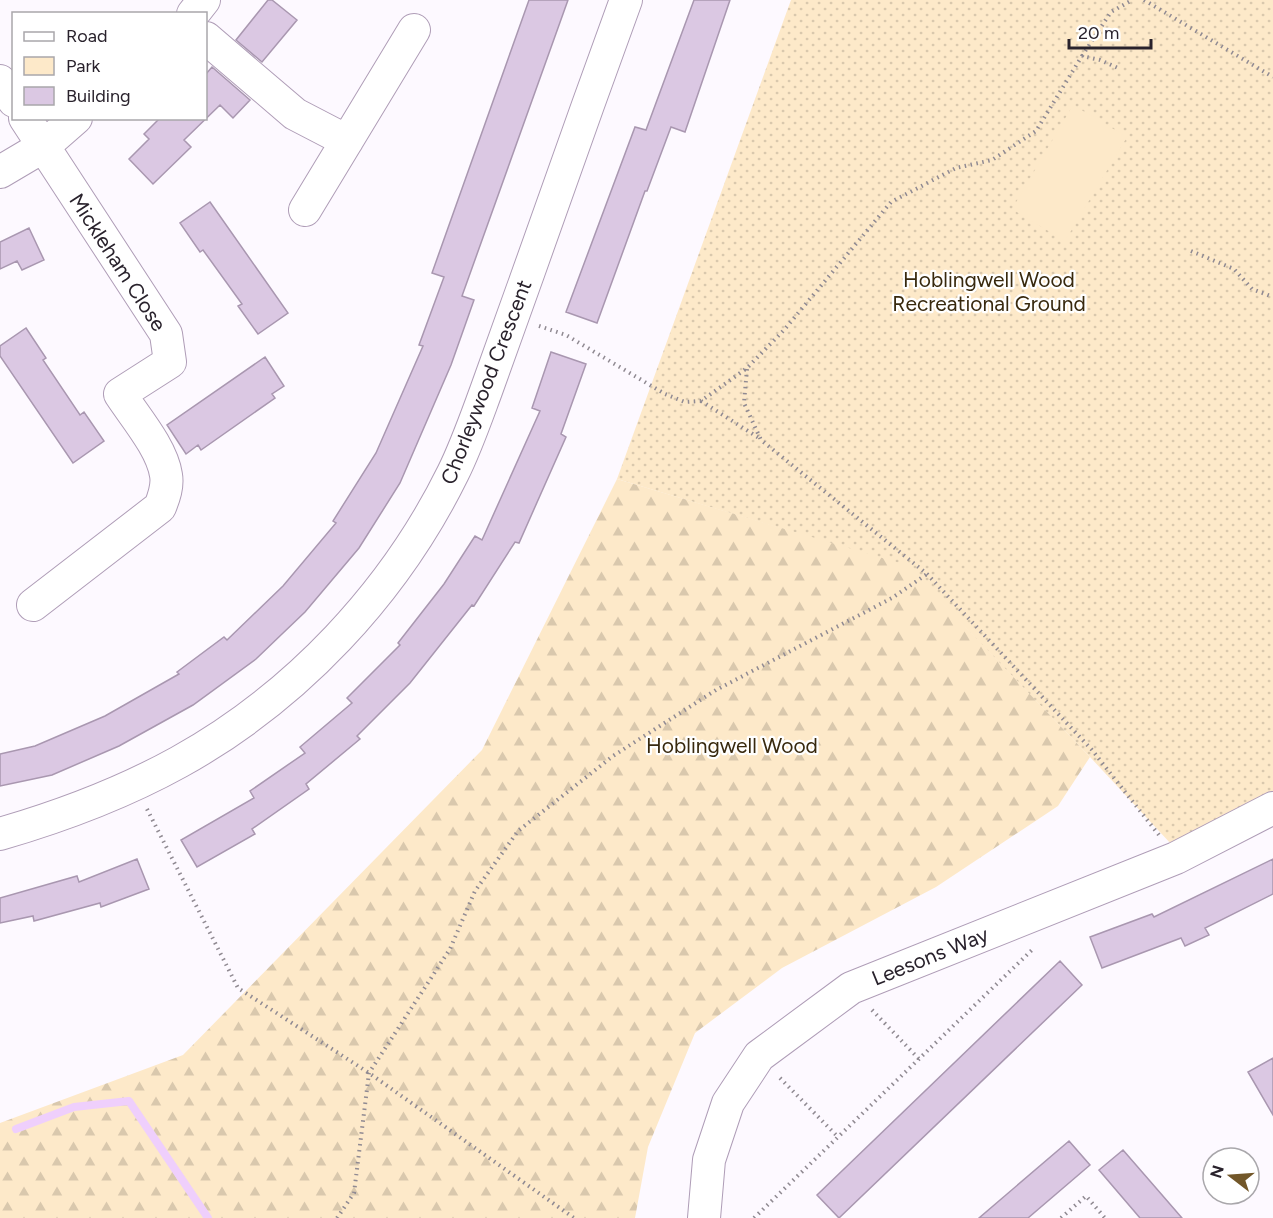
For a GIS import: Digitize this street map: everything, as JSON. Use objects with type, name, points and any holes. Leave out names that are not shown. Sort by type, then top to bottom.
[{"type":"street","points":[[195,12],[204,0]]},
{"type":"street","name":"Chorleywood Crescent","points":[[0,834],[72,810],[135,784],[180,762],[257,711],[332,645],[377,593],[423,527],[454,472],[513,317],[626,0]]},
{"type":"street","points":[[305,210],[414,30]]},
{"type":"street","points":[[207,39],[295,114],[347,141]]},
{"type":"street","points":[[0,81],[12,98]]},
{"type":"street","points":[[26,120],[44,146]]},
{"type":"street","points":[[0,172],[44,146],[74,120]]},
{"type":"street","name":"Mickleham Close","points":[[33,604],[160,507],[166,492],[166,475],[156,449],[120,394],[170,362],[166,334],[44,146]]},
{"type":"street","name":"Leesons Way","points":[[704,1218],[709,1160],[728,1103],[759,1056],[851,988],[1176,858],[1273,808]]},
{"type":"path","points":[[513,317],[566,335],[665,394],[685,402],[701,401],[747,368],[784,330],[891,202],[956,168],[992,160],[1036,131],[1111,12],[1132,0]]},
{"type":"path","points":[[1144,0],[1273,77]]},
{"type":"path","points":[[1082,56],[1100,60],[1118,68]]},
{"type":"path","points":[[1191,251],[1234,269],[1252,289],[1273,297]]},
{"type":"path","points":[[747,368],[744,403],[760,440]]},
{"type":"path","points":[[701,401],[760,440],[927,574],[1092,750],[1176,858]]},
{"type":"path","points":[[337,1218],[354,1193],[369,1073],[450,949],[476,891],[518,831],[613,756],[716,690],[892,598],[927,574]]},
{"type":"path","points":[[135,784],[238,988],[369,1073],[574,1218]]},
{"type":"path","points":[[754,1218],[1036,947]]},
{"type":"path","points":[[851,988],[919,1059]]},
{"type":"path","points":[[759,1056],[838,1137]]},
{"type":"path","points":[[1061,1218],[1086,1196],[1105,1218]]},
{"type":"green space","name":"Hoblingwell Wood Recreational Ground","points":[[791,0],[1273,0],[1273,793],[1172,845],[906,566],[617,479]]},
{"type":"green space","points":[[1073,105],[1127,137],[1065,241],[1012,209]]},
{"type":"green space","name":"Hoblingwell Wood","points":[[617,479],[906,565],[1090,757],[1058,806],[936,887],[782,968],[695,1033],[648,1147],[635,1218],[0,1218],[0,1123],[183,1055],[482,750]]},
{"type":"building","points":[[268,0],[272,0],[297,20],[262,62],[236,40]]},
{"type":"building","points":[[529,0],[568,0],[462,296],[474,300],[451,365],[400,483],[359,548],[305,612],[256,659],[193,705],[119,746],[52,775],[0,786],[0,754],[35,746],[105,716],[179,674],[177,672],[224,637],[227,640],[283,586],[336,523],[333,521],[376,453],[423,346],[419,345],[444,277],[432,273]]},
{"type":"building","points":[[694,0],[730,0],[685,132],[671,127],[597,323],[566,312],[635,127],[646,130]]},
{"type":"building","points":[[212,67],[250,100],[233,118],[220,105],[207,118],[207,73]]},
{"type":"building","points":[[158,120],[205,120],[184,140],[191,147],[153,184],[129,159],[149,139],[144,134]]},
{"type":"building","points":[[210,202],[288,313],[258,334],[238,306],[242,304],[203,250],[200,252],[180,223]]},
{"type":"building","points":[[29,228],[44,260],[22,270],[17,261],[0,269],[0,242]]},
{"type":"building","points":[[26,328],[46,358],[43,360],[80,415],[84,412],[104,441],[73,463],[0,356],[0,346]]},
{"type":"building","points":[[551,352],[586,364],[561,434],[566,437],[519,543],[515,542],[474,606],[472,605],[410,683],[357,736],[360,739],[306,784],[309,789],[252,829],[255,834],[197,867],[181,840],[254,798],[250,791],[305,753],[300,747],[352,703],[347,698],[400,645],[398,643],[444,584],[475,536],[482,540],[540,411],[532,408]]},
{"type":"building","points":[[265,357],[284,386],[272,394],[275,398],[201,450],[198,445],[186,454],[167,425]]},
{"type":"building","points":[[137,859],[149,889],[101,907],[100,903],[34,921],[33,916],[0,923],[0,898],[77,876],[79,882]]},
{"type":"building","points":[[1273,859],[1273,894],[1205,928],[1209,935],[1185,946],[1181,938],[1102,968],[1090,937],[1152,914],[1154,917]]},
{"type":"building","points":[[1060,961],[1082,985],[839,1218],[817,1195]]},
{"type":"building","points":[[1273,1058],[1273,1115],[1248,1072]]},
{"type":"building","points":[[1069,1141],[1090,1165],[1028,1218],[979,1218]]},
{"type":"building","points":[[1123,1150],[1182,1218],[1140,1218],[1099,1170]]},
{"type":"waterway","points":[[16,1129],[74,1107],[129,1101],[208,1218]]}]
